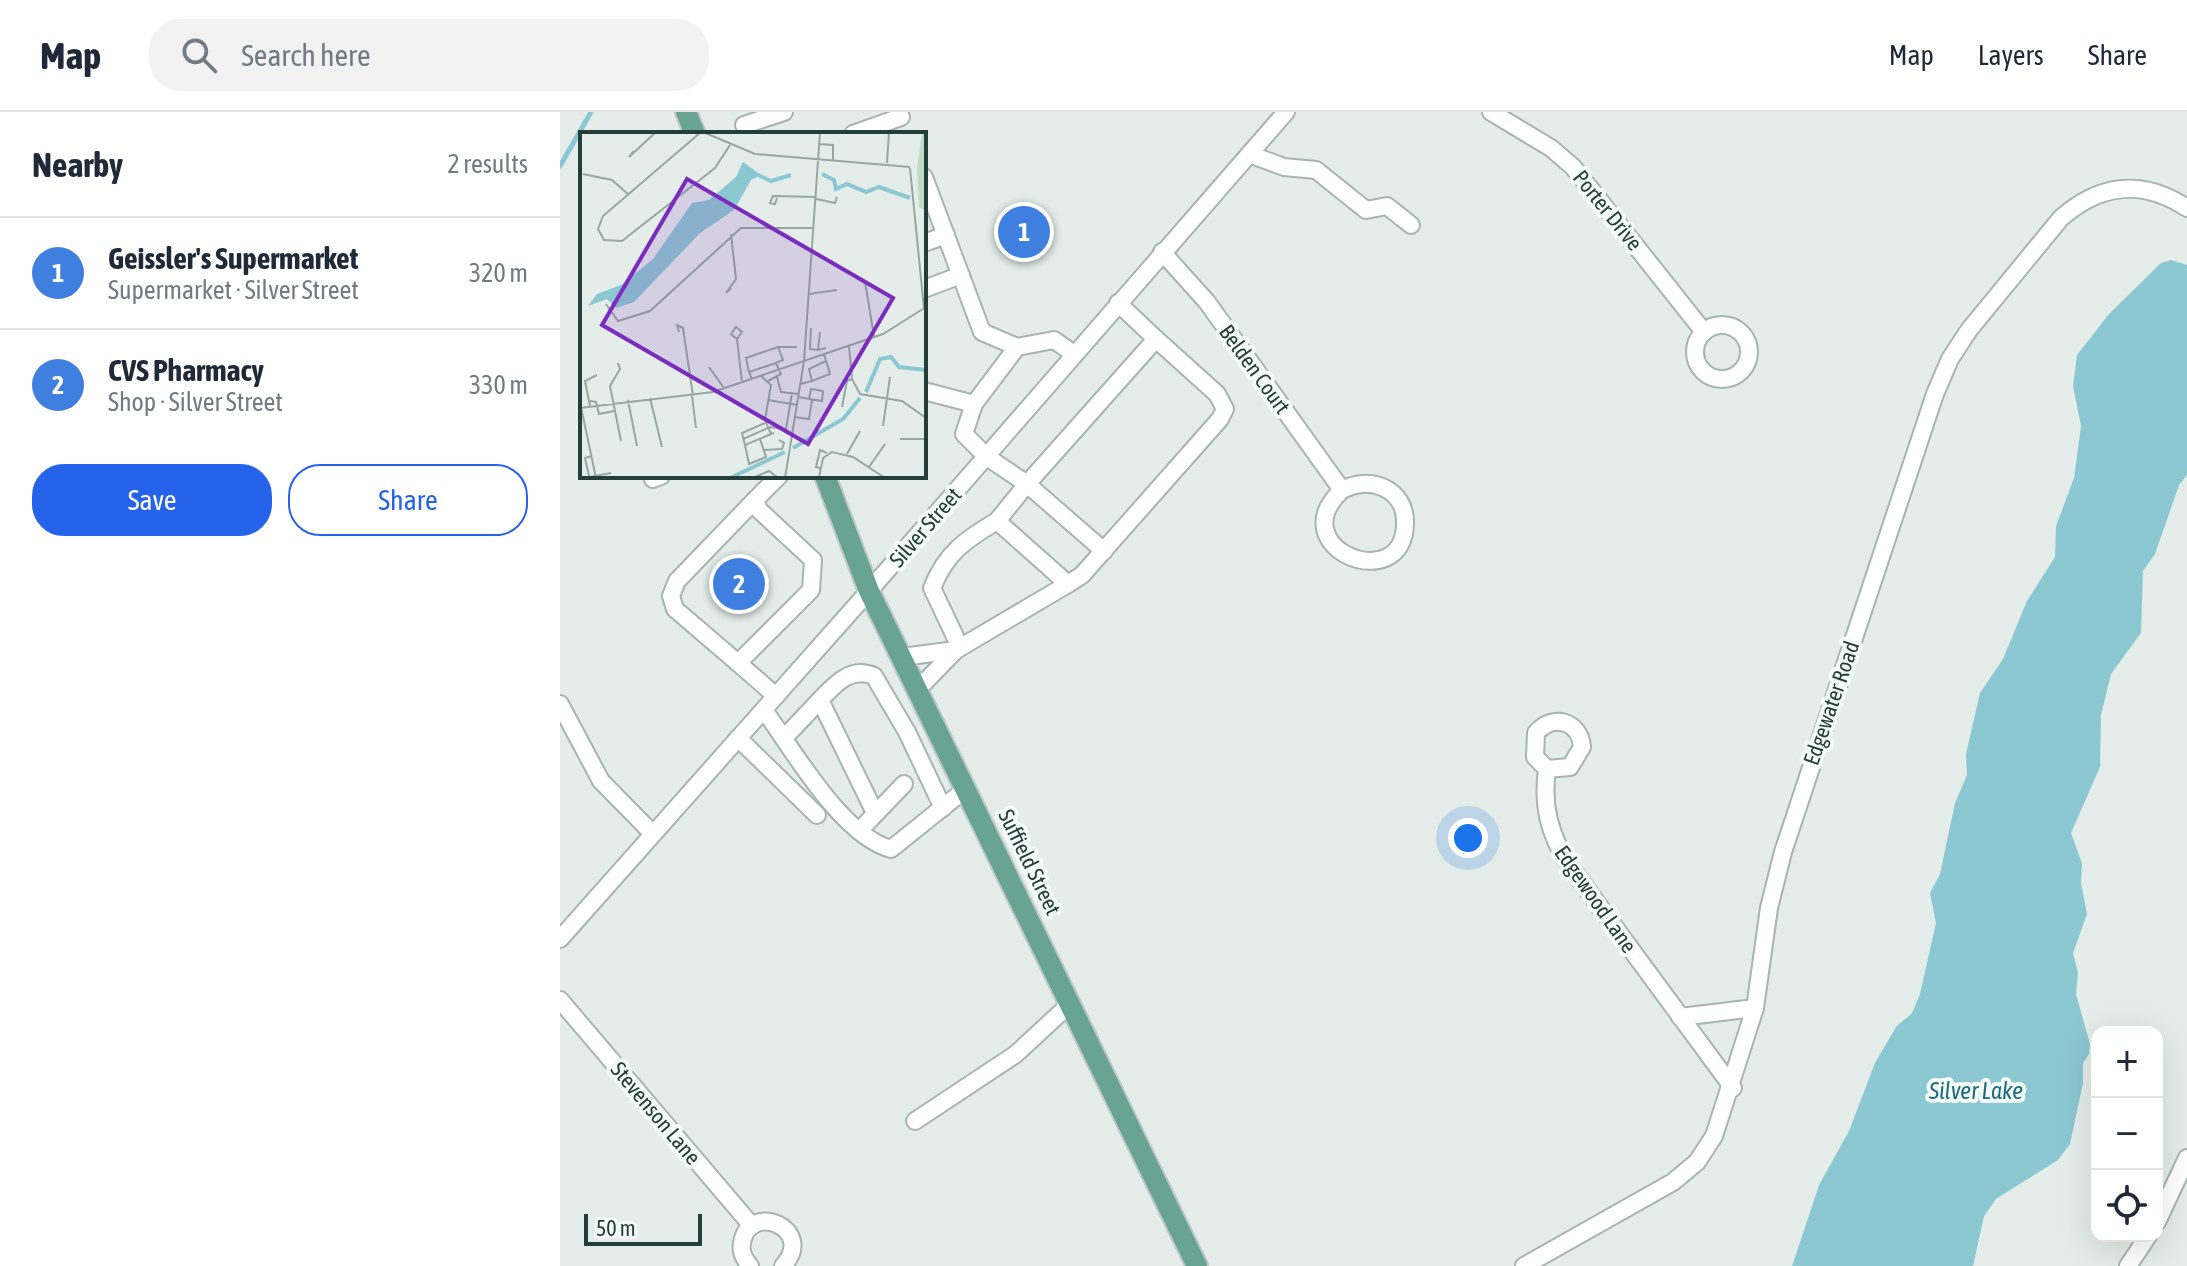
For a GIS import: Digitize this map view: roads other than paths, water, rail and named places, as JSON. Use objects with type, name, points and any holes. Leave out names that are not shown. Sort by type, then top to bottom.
[{"type":"main road","points":[[686,112],[694,132]]},
{"type":"main road","name":"Suffield Street","points":[[826,478],[869,591],[1197,1266]]},
{"type":"street","points":[[747,132],[744,125],[784,112]]},
{"type":"street","name":"Silver Street","points":[[560,939],[987,457],[1286,112]]},
{"type":"street","name":"Porter Drive","points":[[1491,112],[1551,148],[1573,167],[1704,332]]},
{"type":"street","points":[[858,132],[901,114]]},
{"type":"street","points":[[1249,154],[1284,167],[1316,170],[1366,210],[1387,206],[1411,225]]},
{"type":"street","points":[[926,187],[982,332],[1017,347],[1054,340],[1074,354]]},
{"type":"street","name":"Edgewater Road","points":[[1524,1266],[1686,1171],[1714,1136],[1733,1088],[1755,1008],[1769,908],[1783,852],[1950,359],[2061,218],[2081,202],[2104,191],[2128,187],[2164,195],[2187,208]]},
{"type":"street","points":[[926,242],[946,235]]},
{"type":"street","name":"Belden Court","points":[[1162,252],[1207,302],[1342,490]]},
{"type":"street","points":[[926,288],[961,275]]},
{"type":"street","points":[[918,689],[958,648],[1082,575],[1220,419],[1225,409],[1217,394],[1118,303]]},
{"type":"street","points":[[958,648],[932,588],[941,564],[969,538],[997,521],[1156,339]]},
{"type":"street","points":[[1017,347],[974,404],[964,434],[987,457],[1027,484],[1104,551]]},
{"type":"street","points":[[926,392],[974,404]]},
{"type":"street","points":[[776,696],[675,609],[671,596],[677,581],[777,478]]},
{"type":"street","points":[[1366,483],[1382,486],[1396,496],[1404,511],[1405,528],[1399,543],[1387,555],[1372,561],[1356,561],[1341,554],[1331,542],[1326,518],[1331,503],[1342,490],[1366,483]]},
{"type":"street","points":[[738,663],[811,590],[813,560],[759,510],[755,500]]},
{"type":"street","points":[[997,521],[1068,584]]},
{"type":"street","points":[[902,657],[958,648]]},
{"type":"street","points":[[784,738],[836,682],[854,673],[874,676],[893,705],[939,800]]},
{"type":"street","points":[[820,700],[875,813]]},
{"type":"street","points":[[560,706],[601,781],[653,834]]},
{"type":"street","points":[[764,710],[813,778],[859,831],[879,846],[927,813],[939,800],[967,788]]},
{"type":"street","points":[[738,738],[817,815]]},
{"type":"street","name":"Edgewood Lane","points":[[1547,769],[1545,803],[1560,852],[1733,1088]]},
{"type":"street","points":[[859,831],[904,784]]},
{"type":"street","name":"Stevenson Lane","points":[[560,1000],[752,1226]]},
{"type":"street","points":[[915,1121],[1016,1054],[1071,1003]]},
{"type":"street","points":[[1680,1017],[1755,1008]]},
{"type":"street","points":[[2163,1209],[2187,1158]]},
{"type":"street","points":[[750,1266],[741,1244],[752,1226],[772,1222],[786,1229],[792,1249],[783,1266]]},
{"type":"street","points":[[2128,1266],[2144,1242]]},
{"type":"water","name":"Silver Lake","points":[[2171,260],[2187,265],[2187,475],[2179,485],[2155,554],[2143,571],[2141,633],[2111,674],[2101,715],[2100,767],[2071,833],[2082,863],[2081,883],[2087,914],[2073,953],[2078,973],[2076,994],[2090,1044],[2089,1054],[2083,1063],[2083,1083],[2070,1144],[2058,1160],[1996,1199],[1984,1216],[1973,1266],[1792,1266],[1819,1185],[1849,1131],[1875,1063],[1896,1027],[1912,1013],[1920,994],[1936,923],[1930,893],[1940,874],[1955,803],[1967,775],[1966,754],[1980,693],[2003,659],[2027,601],[2055,557],[2056,526],[2074,478],[2081,426],[2073,386],[2077,355],[2109,314],[2161,263]]},
{"type":"waterway","points":[[560,166],[591,112]]},
{"type":"place","name":"Geissler's Supermarket","points":[[1024,232]]},
{"type":"place","name":"CVS Pharmacy","points":[[739,584]]}]
